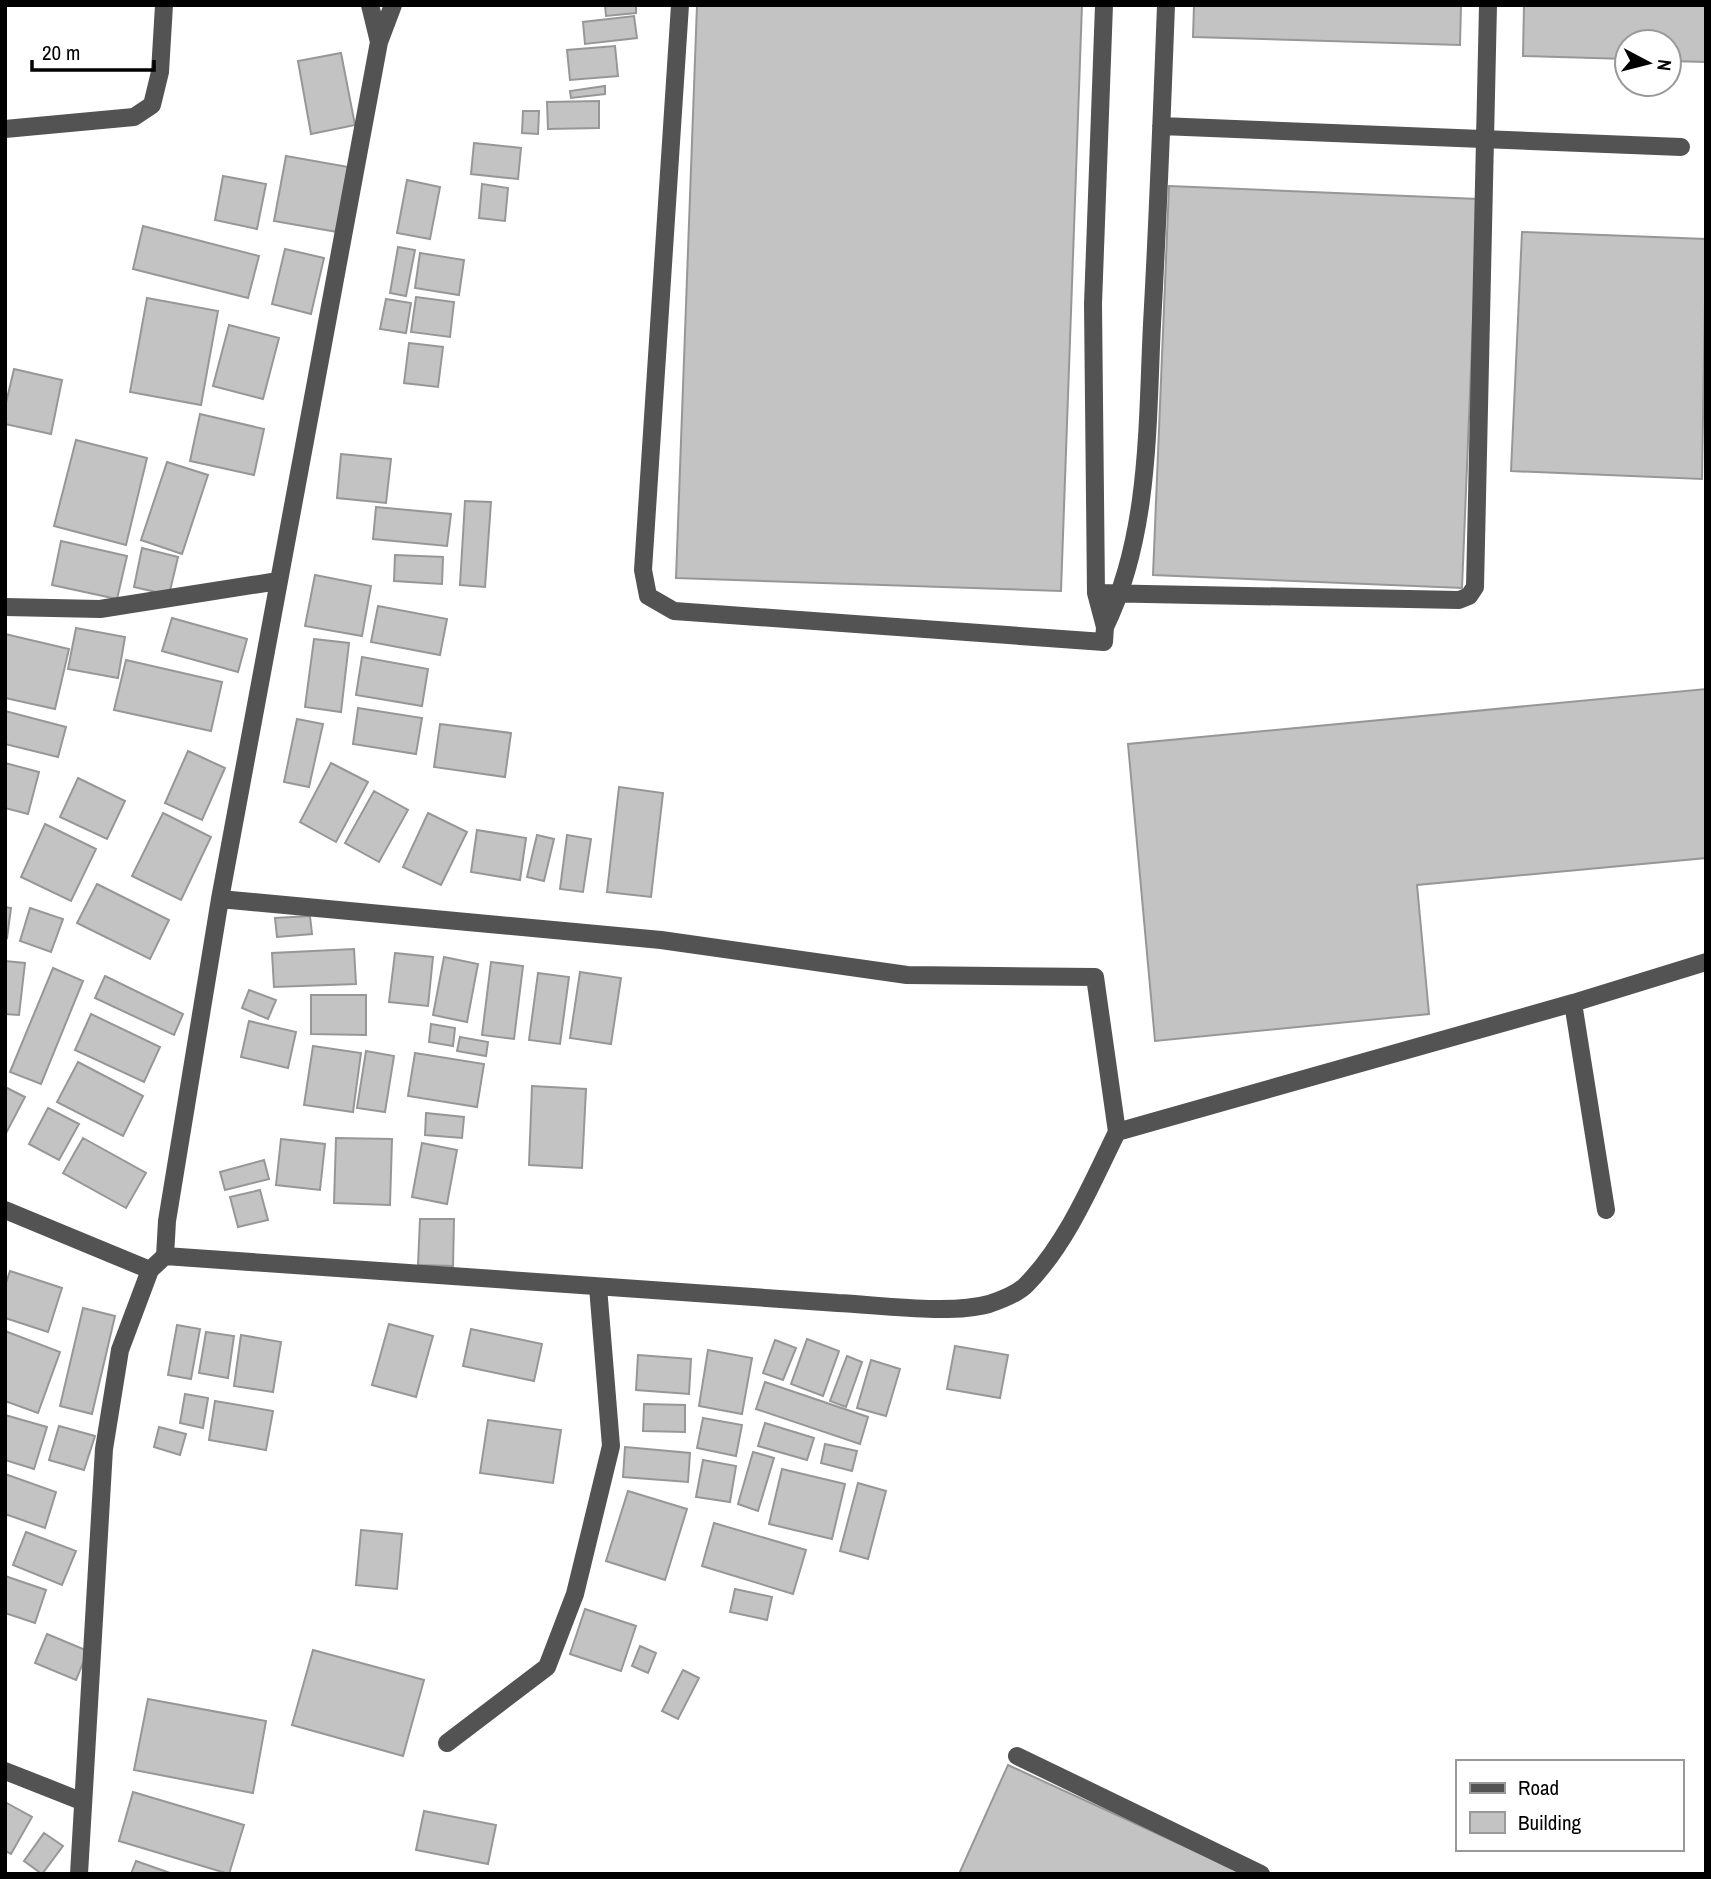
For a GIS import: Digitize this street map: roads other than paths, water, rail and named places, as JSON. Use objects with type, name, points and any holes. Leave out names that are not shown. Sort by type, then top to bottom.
[{"type":"street","points":[[5,129],[134,117],[152,105],[160,72],[164,5]]},
{"type":"street","points":[[370,5],[379,42]]},
{"type":"street","points":[[166,1256],[167,1222],[220,899],[379,42],[393,5]]},
{"type":"street","points":[[680,5],[643,570],[648,596],[674,611],[1104,642],[1105,627],[1096,593],[1093,304],[1104,5]]},
{"type":"street","points":[[1105,627],[1120,596],[1139,512],[1148,420],[1166,5]]},
{"type":"street","points":[[1096,593],[1120,596],[1460,600],[1469,596],[1475,587],[1488,5]]},
{"type":"street","points":[[1161,126],[1681,147]]},
{"type":"street","points":[[5,607],[100,609],[278,581]]},
{"type":"street","points":[[79,1874],[81,1801],[104,1449],[120,1350],[150,1270],[166,1256],[912,1307],[986,1305],[1026,1286],[1082,1200],[1117,1132],[1095,978],[907,975],[661,940],[220,899]]},
{"type":"street","points":[[1117,1132],[1573,1003],[1706,962]]},
{"type":"street","points":[[1573,1003],[1606,1210]]},
{"type":"street","points":[[5,1210],[150,1270]]},
{"type":"street","points":[[447,1743],[547,1667],[575,1594],[611,1446],[598,1287]]},
{"type":"street","points":[[1017,1756],[1261,1874]]},
{"type":"street","points":[[5,1771],[81,1801]]}]
